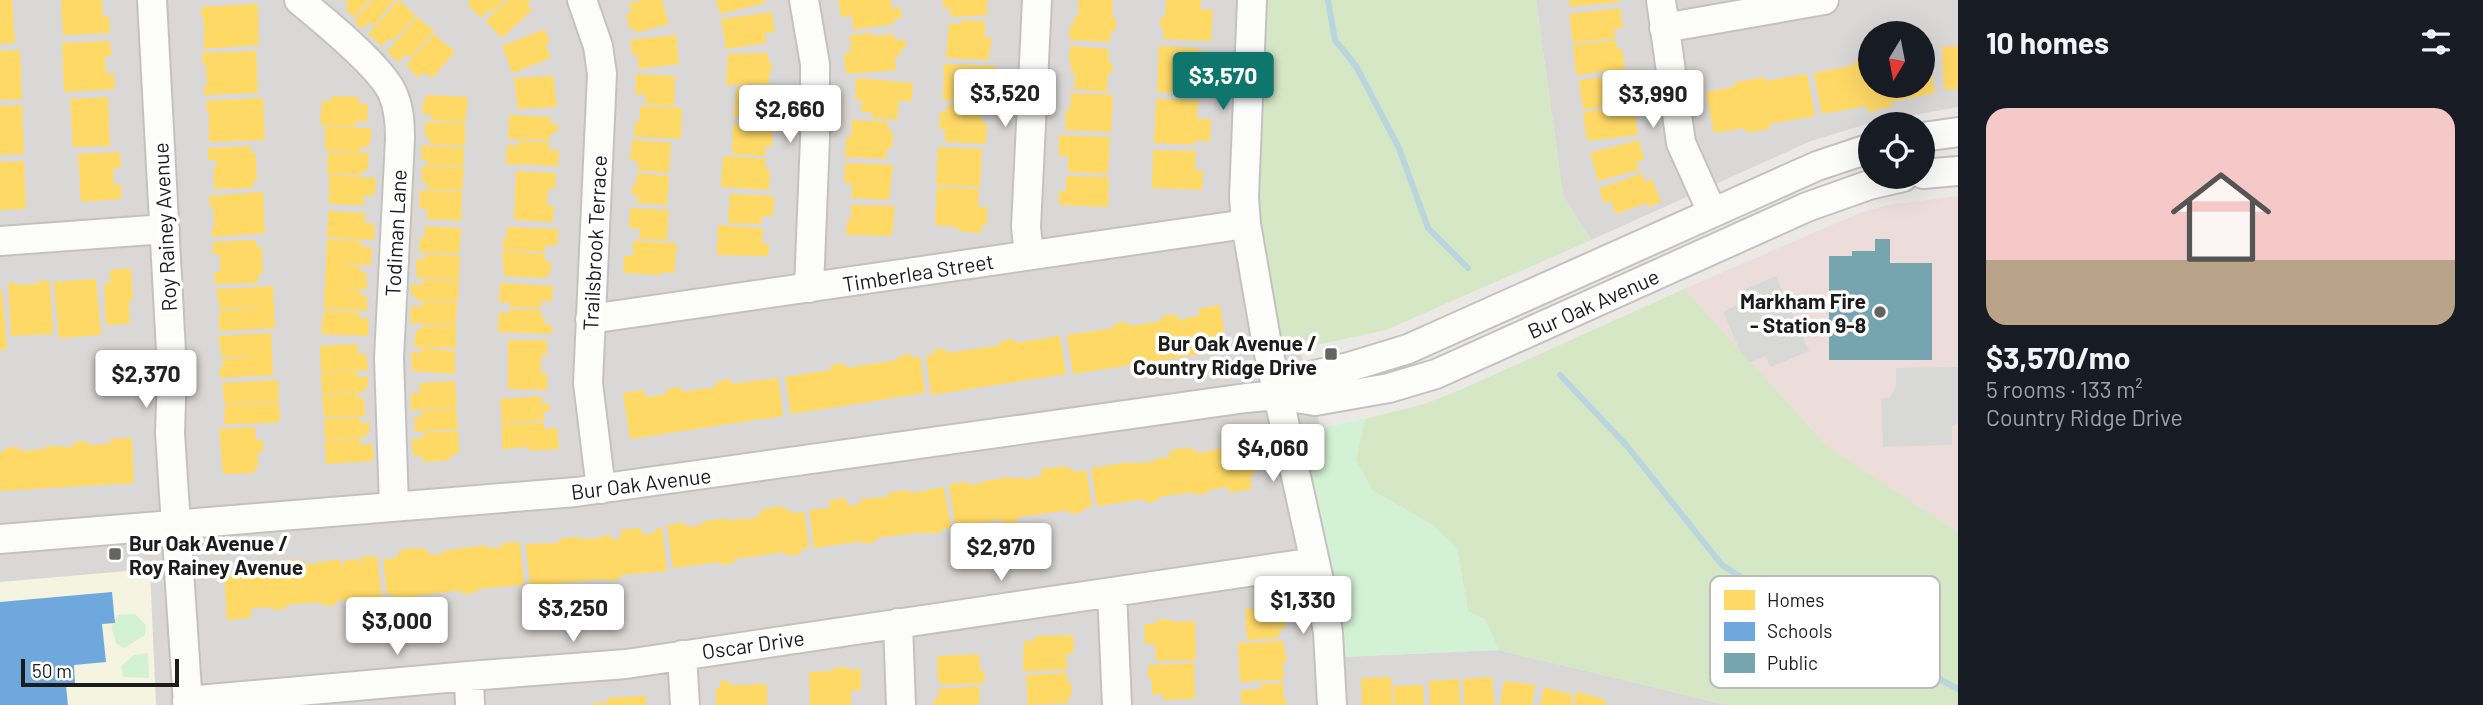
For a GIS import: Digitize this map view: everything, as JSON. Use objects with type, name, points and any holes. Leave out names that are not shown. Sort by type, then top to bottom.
[{"type":"street","name":"Roy Rainey Avenue","points":[[152,0],[172,370],[170,433],[188,703]]},
{"type":"street","name":"Todiman Lane","points":[[299,0],[370,63],[386,81],[399,112],[389,358],[394,506]]},
{"type":"street","name":"Trailsbrook Terrace","points":[[582,0],[598,46],[602,74],[588,383],[601,489]]},
{"type":"street","points":[[804,0],[816,64],[809,288]]},
{"type":"street","points":[[1029,255],[1026,227],[1037,0]]},
{"type":"street","points":[[1252,0],[1244,197],[1246,224],[1278,395],[1328,633],[1332,705]]},
{"type":"street","points":[[1661,0],[1681,143],[1712,212]]},
{"type":"street","points":[[1664,28],[1824,0]]},
{"type":"street","points":[[1935,135],[1958,132]]},
{"type":"street","name":"Bur Oak Avenue","points":[[1278,395],[1310,376],[1378,359],[1440,336],[1816,166],[1858,152]]},
{"type":"street","points":[[1935,173],[1958,171]]},
{"type":"street","name":"Bur Oak Avenue","points":[[0,539],[601,489],[1278,395],[1315,401],[1360,395],[1414,382],[1470,359],[1807,207],[1858,188]]},
{"type":"street","name":"Timberlea Street","points":[[590,320],[1246,224]]},
{"type":"street","points":[[0,241],[165,229]]},
{"type":"street","name":"Oscar Drive","points":[[188,703],[626,664],[1315,562]]},
{"type":"street","points":[[1112,592],[1117,705]]},
{"type":"street","points":[[898,623],[901,705]]},
{"type":"street","points":[[682,655],[685,705]]},
{"type":"street","points":[[469,676],[470,705]]},
{"type":"shaded area","points":[[0,0],[1265,0],[1283,351],[1300,349],[1321,429],[1301,434],[1339,608],[1342,657],[1499,650],[1727,705],[0,705]]},
{"type":"shaded area","points":[[1536,0],[1958,0],[1958,107],[1930,112],[1858,112],[1858,127],[1811,141],[1591,240],[1563,195]]},
{"type":"shaded area","points":[[1958,196],[1958,532],[1828,447],[1684,289],[1862,212],[1888,205]]},
{"type":"shaded area","points":[[1776,276],[1809,351],[1771,367],[1765,356],[1746,364],[1723,312],[1741,303],[1737,293]]},
{"type":"shaded area","points":[[1958,367],[1958,423],[1952,426],[1952,445],[1883,447],[1881,399],[1890,397],[1896,387],[1896,368]]},
{"type":"shaded area","points":[[150,569],[156,705],[0,705],[0,582]]},
{"type":"green space","points":[[1265,0],[1536,0],[1563,195],[1591,240],[1386,330],[1283,352],[1258,218],[1256,193]]},
{"type":"green space","points":[[1684,289],[1828,447],[1958,532],[1958,705],[1727,705],[1499,650],[1485,620],[1468,612],[1457,548],[1434,526],[1372,490],[1356,460],[1365,419],[1424,404]]},
{"type":"green space","points":[[1365,419],[1356,460],[1372,490],[1434,526],[1457,548],[1468,611],[1485,619],[1499,650],[1342,657],[1339,608],[1301,433]]},
{"type":"green space","points":[[135,614],[146,625],[145,635],[124,648],[116,643],[111,627],[118,615]]},
{"type":"green space","points":[[148,653],[149,678],[123,677],[121,666],[134,655]]},
{"type":"building: Homes","points":[[0,0],[12,0],[15,43],[0,44]]},
{"type":"building: Homes","points":[[61,0],[102,0],[103,17],[109,16],[110,33],[63,35]]},
{"type":"building: Homes","points":[[344,0],[369,0],[354,17],[345,9],[349,4]]},
{"type":"building: Homes","points":[[372,0],[395,0],[373,26],[369,22],[362,29],[355,23],[355,19]]},
{"type":"building: Homes","points":[[399,0],[416,16],[392,42],[389,38],[382,46],[368,34]]},
{"type":"building: Homes","points":[[471,0],[505,0],[481,18],[467,4]]},
{"type":"building: Homes","points":[[508,0],[532,0],[527,4],[532,10],[502,38],[485,21]]},
{"type":"building: Homes","points":[[642,0],[662,0],[669,24],[636,33],[635,28],[630,30],[626,14],[631,13],[629,4]]},
{"type":"building: Homes","points":[[716,0],[764,0],[765,3],[720,14]]},
{"type":"building: Homes","points":[[838,0],[891,0],[892,9],[900,7],[902,18],[894,19],[894,24],[854,30],[851,15],[841,17]]},
{"type":"building: Homes","points":[[943,0],[987,0],[987,15],[951,17],[950,8],[943,9]]},
{"type":"building: Homes","points":[[1078,0],[1113,0],[1112,18],[1116,18],[1116,31],[1111,30],[1110,42],[1069,40],[1070,25],[1074,25],[1074,16],[1079,17]]},
{"type":"building: Homes","points":[[1166,0],[1201,0],[1200,9],[1213,10],[1211,41],[1163,39],[1164,28],[1160,28],[1161,17],[1165,17]]},
{"type":"building: Homes","points":[[1569,0],[1619,0],[1619,2],[1570,7]]},
{"type":"building: Homes","points":[[258,4],[259,45],[204,49],[204,18],[201,7]]},
{"type":"building: Homes","points":[[1620,8],[1623,28],[1614,29],[1615,38],[1573,43],[1569,14]]},
{"type":"building: Homes","points":[[772,12],[775,32],[765,33],[766,43],[726,49],[721,19]]},
{"type":"building: Homes","points":[[417,17],[434,31],[410,58],[406,54],[399,62],[387,52]]},
{"type":"building: Homes","points":[[961,20],[985,21],[985,38],[992,38],[988,60],[946,58],[949,23],[961,24]]},
{"type":"building: Homes","points":[[545,29],[550,43],[545,44],[551,58],[512,73],[502,46]]},
{"type":"building: Homes","points":[[872,33],[872,36],[894,34],[894,40],[905,39],[906,49],[900,49],[900,56],[895,56],[896,70],[846,74],[844,53],[851,52],[850,35]]},
{"type":"building: Homes","points":[[434,34],[455,52],[432,78],[424,72],[419,78],[406,65]]},
{"type":"building: Homes","points":[[676,35],[679,64],[639,69],[637,54],[632,55],[630,40]]},
{"type":"building: Homes","points":[[1616,40],[1617,49],[1622,49],[1625,69],[1576,75],[1573,45]]},
{"type":"building: Homes","points":[[109,41],[112,56],[105,56],[106,74],[114,73],[115,89],[64,92],[62,43]]},
{"type":"building: Homes","points":[[1070,46],[1109,49],[1108,62],[1113,63],[1112,74],[1108,73],[1107,92],[1074,89],[1075,72],[1071,72],[1069,62]]},
{"type":"building: Homes","points":[[1159,46],[1209,51],[1208,66],[1202,66],[1202,75],[1199,75],[1198,94],[1157,92]]},
{"type":"building: Homes","points":[[1958,46],[1958,89],[1944,90],[1942,47]]},
{"type":"building: Homes","points":[[20,50],[22,99],[0,100],[0,51]]},
{"type":"building: Homes","points":[[256,51],[258,93],[204,95],[204,86],[207,86],[206,65],[203,65],[202,53]]},
{"type":"building: Homes","points":[[768,53],[772,73],[769,73],[769,84],[726,85],[728,54]]},
{"type":"building: Homes","points":[[1858,60],[1858,98],[1911,98],[1891,102],[1891,107],[1868,112],[1867,106],[1822,114],[1814,73],[1855,65],[1854,61]]},
{"type":"building: Homes","points":[[944,64],[996,66],[995,88],[983,87],[983,104],[943,100]]},
{"type":"building: Homes","points":[[636,74],[675,76],[674,106],[645,104],[646,95],[635,94]]},
{"type":"building: Homes","points":[[1629,74],[1631,88],[1622,89],[1624,104],[1583,109],[1579,80]]},
{"type":"building: Homes","points":[[1807,74],[1815,116],[1769,124],[1770,129],[1746,133],[1745,128],[1714,133],[1706,92],[1765,77],[1766,81]]},
{"type":"building: Homes","points":[[553,76],[557,107],[518,109],[514,78]]},
{"type":"building: Homes","points":[[856,78],[913,83],[912,101],[899,101],[897,120],[871,118],[872,112],[861,112],[862,100],[855,99]]},
{"type":"building: Homes","points":[[736,88],[768,90],[768,100],[778,100],[778,120],[734,118]]},
{"type":"building: Homes","points":[[1071,93],[1113,95],[1111,132],[1065,130],[1066,109],[1070,109]]},
{"type":"building: Homes","points":[[426,95],[468,97],[465,122],[431,120],[431,114],[422,114]]},
{"type":"building: Homes","points":[[332,96],[359,97],[359,104],[368,104],[367,122],[356,121],[356,126],[320,125],[322,101],[331,101]]},
{"type":"building: Homes","points":[[108,97],[110,146],[73,147],[70,99]]},
{"type":"building: Homes","points":[[263,98],[265,140],[209,142],[209,111],[207,112],[206,101]]},
{"type":"building: Homes","points":[[1156,99],[1198,100],[1197,119],[1211,119],[1210,141],[1195,141],[1195,145],[1154,143]]},
{"type":"building: Homes","points":[[22,105],[24,154],[0,155],[0,106]]},
{"type":"building: Homes","points":[[947,105],[983,106],[982,123],[987,123],[986,144],[945,142],[945,129],[939,129],[940,112],[946,112]]},
{"type":"building: Homes","points":[[640,106],[682,108],[681,139],[634,137],[635,121],[640,121]]},
{"type":"building: Homes","points":[[1626,106],[1627,115],[1635,114],[1638,135],[1587,141],[1583,112]]},
{"type":"building: Homes","points":[[509,115],[551,117],[551,124],[558,124],[557,133],[550,133],[550,140],[508,139]]},
{"type":"building: Homes","points":[[852,120],[888,122],[888,130],[893,131],[892,148],[887,148],[886,159],[845,157],[846,137],[851,137]]},
{"type":"building: Homes","points":[[425,122],[465,123],[465,146],[430,144],[430,138],[425,138]]},
{"type":"building: Homes","points":[[733,124],[773,126],[772,147],[765,146],[765,156],[732,154]]},
{"type":"building: Homes","points":[[325,126],[371,128],[371,143],[369,142],[368,147],[360,147],[360,152],[325,150]]},
{"type":"building: Homes","points":[[1059,135],[1110,137],[1108,174],[1068,172],[1068,156],[1059,156]]},
{"type":"building: Homes","points":[[632,140],[671,143],[669,173],[637,170],[638,161],[630,160]]},
{"type":"building: Homes","points":[[1639,140],[1644,160],[1636,162],[1639,170],[1598,181],[1590,153]]},
{"type":"building: Homes","points":[[518,141],[550,142],[549,150],[559,150],[558,166],[506,164],[507,145],[518,146]]},
{"type":"building: Homes","points":[[422,145],[464,148],[463,167],[427,165],[428,160],[421,160]]},
{"type":"building: Homes","points":[[251,146],[251,154],[256,153],[257,181],[253,181],[253,188],[214,189],[216,160],[208,160],[208,148]]},
{"type":"building: Homes","points":[[938,147],[982,149],[980,187],[936,185]]},
{"type":"building: Homes","points":[[1153,150],[1196,151],[1195,170],[1203,170],[1202,190],[1152,188]]},
{"type":"building: Homes","points":[[120,152],[121,168],[113,169],[114,185],[121,184],[122,199],[81,202],[78,154]]},
{"type":"building: Homes","points":[[328,152],[369,153],[368,170],[362,170],[362,175],[327,174]]},
{"type":"building: Homes","points":[[723,156],[766,159],[765,169],[770,170],[769,190],[721,187]]},
{"type":"building: Homes","points":[[24,161],[26,209],[0,210],[0,162]]},
{"type":"building: Homes","points":[[845,163],[893,165],[889,200],[851,198],[852,184],[844,183]]},
{"type":"building: Homes","points":[[422,166],[464,168],[462,191],[427,189],[428,183],[422,183]]},
{"type":"building: Homes","points":[[516,171],[556,173],[555,189],[548,189],[547,205],[554,206],[553,222],[514,220]]},
{"type":"building: Homes","points":[[637,173],[669,176],[667,205],[637,203],[638,195],[632,195],[632,185],[636,185]]},
{"type":"building: Homes","points":[[1642,173],[1645,182],[1652,179],[1661,202],[1648,207],[1646,203],[1616,214],[1611,201],[1604,203],[1599,189]]},
{"type":"building: Homes","points":[[329,175],[376,178],[375,193],[372,193],[373,196],[364,196],[364,205],[329,204]]},
{"type":"building: Homes","points":[[1066,176],[1109,177],[1108,207],[1059,205],[1059,191],[1066,191]]},
{"type":"building: Homes","points":[[937,187],[979,189],[978,207],[987,207],[987,225],[982,225],[982,233],[935,225]]},
{"type":"building: Homes","points":[[420,190],[462,192],[461,221],[427,219],[427,209],[419,208]]},
{"type":"building: Homes","points":[[263,192],[265,233],[212,237],[212,227],[215,227],[209,196]]},
{"type":"building: Homes","points":[[730,194],[774,196],[773,216],[762,216],[761,224],[728,223]]},
{"type":"building: Homes","points":[[851,205],[895,206],[892,236],[846,235],[847,220],[851,220]]},
{"type":"building: Homes","points":[[630,208],[669,210],[667,240],[639,239],[640,229],[629,228]]},
{"type":"building: Homes","points":[[328,211],[365,213],[365,223],[373,223],[375,227],[374,240],[327,238]]},
{"type":"building: Homes","points":[[718,225],[763,228],[762,243],[769,244],[768,256],[717,255]]},
{"type":"building: Homes","points":[[425,226],[461,228],[459,254],[419,252],[420,237],[425,237]]},
{"type":"building: Homes","points":[[507,227],[558,229],[557,246],[545,245],[545,252],[503,250]]},
{"type":"building: Homes","points":[[256,240],[256,247],[262,247],[263,274],[258,274],[258,283],[215,284],[214,272],[220,272],[220,254],[213,255],[213,242]]},
{"type":"building: Homes","points":[[327,240],[361,241],[361,246],[372,248],[371,265],[337,264],[361,267],[360,272],[366,272],[367,289],[337,289],[361,290],[360,295],[367,296],[367,311],[324,308]]},
{"type":"building: Homes","points":[[633,241],[677,243],[674,273],[623,273],[624,256],[633,256]]},
{"type":"building: Homes","points":[[502,251],[545,254],[545,261],[551,262],[551,274],[548,273],[547,278],[504,276]]},
{"type":"building: Homes","points":[[425,254],[460,256],[459,280],[417,278],[416,259],[425,260]]},
{"type":"building: Homes","points":[[131,268],[133,300],[129,300],[130,324],[106,325],[104,284],[110,283],[110,270]]},
{"type":"building: Homes","points":[[96,279],[101,335],[59,338],[54,282]]},
{"type":"building: Homes","points":[[423,280],[459,281],[458,301],[415,300],[415,295],[411,295],[411,284],[422,285]]},
{"type":"building: Homes","points":[[37,281],[50,281],[53,334],[11,336],[8,283],[38,284]]},
{"type":"building: Homes","points":[[500,283],[553,286],[552,301],[541,301],[541,308],[510,307],[510,303],[499,302]]},
{"type":"building: Homes","points":[[273,286],[275,328],[219,331],[219,311],[264,307],[220,309],[216,289]]},
{"type":"building: Homes","points":[[0,290],[7,349],[0,350]]},
{"type":"building: Homes","points":[[422,301],[457,302],[456,325],[410,323],[411,306],[422,307]]},
{"type":"building: Homes","points":[[1220,305],[1227,350],[1073,374],[1067,335],[1114,328],[1113,324],[1128,322],[1128,326],[1162,321],[1161,316],[1177,314],[1178,320],[1199,316],[1198,309]]},
{"type":"building: Homes","points":[[510,309],[541,310],[545,325],[552,325],[552,334],[498,332],[499,312],[509,313]]},
{"type":"building: Homes","points":[[324,310],[359,312],[358,317],[369,319],[368,336],[321,334]]},
{"type":"building: Homes","points":[[421,325],[456,326],[456,348],[414,347],[416,330],[421,330]]},
{"type":"building: Homes","points":[[271,333],[273,375],[220,378],[222,359],[258,356],[222,357],[218,336]]},
{"type":"building: Homes","points":[[1060,336],[1066,374],[931,395],[926,356],[933,355],[933,350],[946,349],[947,353],[1001,345],[1000,341],[1014,339],[1015,343]]},
{"type":"building: Homes","points":[[508,340],[547,340],[547,355],[541,355],[541,373],[547,373],[547,390],[508,389]]},
{"type":"building: Homes","points":[[357,344],[358,354],[365,353],[367,357],[368,370],[321,372],[320,346]]},
{"type":"building: Homes","points":[[421,348],[455,351],[455,374],[412,371],[411,352],[420,353]]},
{"type":"building: Homes","points":[[911,354],[912,358],[920,356],[925,393],[791,414],[785,377],[831,370],[831,365],[845,363],[845,368],[898,360],[898,356]]},
{"type":"building: Homes","points":[[357,371],[357,377],[368,376],[365,392],[322,394],[321,373]]},
{"type":"building: Homes","points":[[778,378],[783,416],[630,439],[623,393],[644,390],[645,397],[667,394],[667,389],[681,387],[682,392],[716,387],[715,382],[731,379],[731,384]]},
{"type":"building: Homes","points":[[278,380],[279,402],[225,404],[222,383]]},
{"type":"building: Homes","points":[[455,381],[457,408],[410,410],[411,393],[420,393],[419,383]]},
{"type":"building: Homes","points":[[358,393],[358,398],[364,398],[365,416],[324,417],[322,395]]},
{"type":"building: Homes","points":[[541,396],[542,404],[549,403],[550,411],[543,412],[544,420],[502,423],[500,399]]},
{"type":"building: Homes","points":[[279,403],[280,422],[224,425],[225,405]]},
{"type":"building: Homes","points":[[456,409],[458,429],[415,432],[414,417],[421,417],[421,411]]},
{"type":"building: Homes","points":[[360,417],[360,423],[369,422],[370,431],[367,431],[367,437],[325,439],[324,419]]},
{"type":"building: Homes","points":[[544,422],[544,429],[557,428],[559,449],[502,449],[502,424]]},
{"type":"building: Homes","points":[[255,427],[256,440],[263,440],[263,452],[258,452],[258,468],[255,468],[255,473],[223,474],[219,429]]},
{"type":"building: Homes","points":[[458,431],[459,454],[450,455],[451,460],[423,462],[422,456],[413,456],[412,439],[423,438],[423,433]]},
{"type":"building: Homes","points":[[132,438],[134,483],[0,491],[0,452],[5,452],[4,448],[19,447],[19,451],[46,449],[46,446],[74,447],[74,442],[87,441],[87,445],[110,444],[109,439]]},
{"type":"building: Homes","points":[[360,438],[360,445],[372,444],[372,461],[326,464],[325,440]]},
{"type":"building: Homes","points":[[1250,441],[1255,475],[1250,476],[1252,489],[1229,493],[1229,487],[1208,490],[1209,493],[1194,495],[1193,492],[1158,497],[1158,501],[1145,503],[1144,499],[1097,506],[1091,468],[1131,462],[1154,462],[1154,459],[1170,457],[1169,451],[1189,447],[1189,450],[1197,449],[1197,454]]},
{"type":"building: Homes","points":[[1066,466],[1067,469],[1072,468],[1073,472],[1086,470],[1092,507],[1083,508],[1084,512],[1069,514],[1069,510],[1018,517],[1018,522],[1002,524],[1002,520],[955,526],[949,484],[969,482],[971,488],[971,485],[983,481],[1010,477],[1026,477],[1026,480],[1030,480],[1029,478],[1042,476],[1041,469]]},
{"type":"building: Homes","points":[[944,487],[951,528],[942,529],[943,532],[876,538],[876,542],[862,544],[862,541],[814,548],[809,510],[830,510],[829,500],[846,498],[847,506],[860,504],[860,499],[889,497],[888,493],[906,490],[912,493]]},
{"type":"building: Homes","points":[[783,506],[783,510],[790,509],[791,513],[804,512],[809,548],[801,549],[801,554],[786,556],[786,552],[734,559],[735,563],[720,565],[720,562],[673,568],[667,525],[685,522],[686,527],[727,518],[727,521],[745,518],[747,522],[747,519],[759,517],[758,512],[763,509]]},
{"type":"building: Homes","points":[[641,528],[642,538],[643,534],[655,533],[655,529],[662,528],[667,571],[620,575],[620,579],[606,581],[552,584],[553,587],[538,589],[538,585],[530,586],[526,544],[559,543],[558,541],[564,538],[582,537],[585,544],[584,539],[611,535],[611,540],[621,538],[620,530]]},
{"type":"building: Homes","points":[[520,542],[524,585],[477,589],[477,593],[462,594],[462,590],[394,599],[394,595],[387,595],[383,559],[397,558],[397,553],[403,552],[402,549],[423,548],[428,549],[429,555],[443,556],[442,551],[486,545],[487,548],[499,547],[500,552],[502,543]]},
{"type":"building: Homes","points":[[377,556],[382,597],[373,598],[374,602],[359,603],[359,599],[336,601],[336,605],[322,606],[322,602],[286,605],[286,609],[250,609],[251,618],[227,620],[224,574],[243,572],[243,569],[275,569],[274,564],[280,564],[280,561],[299,559],[305,561],[305,565],[340,559],[340,565],[343,565],[343,561],[359,559],[361,563],[361,557]]},
{"type":"building: Homes","points":[[1284,603],[1286,629],[1279,629],[1279,638],[1247,640],[1245,609],[1268,608],[1268,604]]},
{"type":"building: Homes","points":[[1171,619],[1171,622],[1195,621],[1196,660],[1156,661],[1155,644],[1145,644],[1144,624],[1156,624],[1156,620]]},
{"type":"building: Homes","points":[[1073,635],[1074,653],[1066,654],[1067,670],[1023,671],[1024,641],[1035,641],[1035,636]]},
{"type":"building: Homes","points":[[1283,641],[1287,662],[1283,662],[1284,680],[1240,682],[1238,643]]},
{"type":"building: Homes","points":[[979,654],[980,670],[984,670],[985,683],[941,685],[938,681],[937,656]]},
{"type":"building: Homes","points":[[1194,663],[1195,699],[1163,700],[1163,694],[1152,695],[1152,678],[1148,679],[1148,665]]},
{"type":"building: Homes","points":[[848,667],[849,670],[861,669],[861,690],[851,691],[851,705],[810,705],[809,672]]},
{"type":"building: Homes","points":[[1067,673],[1072,696],[1068,696],[1069,703],[1028,705],[1026,675]]},
{"type":"building: Homes","points":[[1391,677],[1392,705],[1362,705],[1361,678]]},
{"type":"building: Homes","points":[[1492,677],[1494,705],[1464,705],[1463,679]]},
{"type":"building: Homes","points":[[1459,679],[1460,705],[1430,705],[1429,681]]},
{"type":"building: Homes","points":[[720,681],[729,681],[730,685],[767,684],[767,705],[716,705],[716,688],[720,688]]},
{"type":"building: Homes","points":[[1504,681],[1535,685],[1532,705],[1500,705]]},
{"type":"building: Homes","points":[[1283,683],[1287,705],[1241,704],[1241,690],[1261,689],[1261,684]]},
{"type":"building: Homes","points":[[1423,685],[1424,705],[1394,705],[1393,686]]},
{"type":"building: Homes","points":[[979,686],[980,702],[977,705],[934,705],[934,698],[939,698],[938,689]]},
{"type":"building: Homes","points":[[1544,687],[1573,695],[1571,705],[1540,705]]},
{"type":"building: Homes","points":[[1577,691],[1606,700],[1605,705],[1574,705]]},
{"type":"building: Homes","points":[[646,696],[646,705],[591,705],[608,702],[608,698]]},
{"type":"building: Schools","points":[[112,592],[115,623],[102,624],[106,662],[74,665],[75,685],[66,686],[68,705],[0,705],[0,602]]},
{"type":"building: Public","name":"Markham Fire - Station 9-8","points":[[1875,239],[1890,239],[1890,263],[1932,263],[1932,360],[1829,360],[1829,256],[1852,256],[1852,251],[1875,251]]},
{"type":"waterway","points":[[1328,0],[1335,40],[1356,66],[1399,148],[1428,228],[1468,268]]},
{"type":"waterway","points":[[1560,375],[1627,446],[1722,565],[1739,576]]},
{"type":"waterway","points":[[1940,679],[1958,689]]},
{"type":"place","name":"Markham Fire - Station 9-8","points":[[1880,312]]},
{"type":"place","name":"Bur Oak Avenue / Country Ridge Drive","points":[[1331,354]]},
{"type":"place","name":"Bur Oak Avenue / Roy Rainey Avenue","points":[[115,554]]}]
